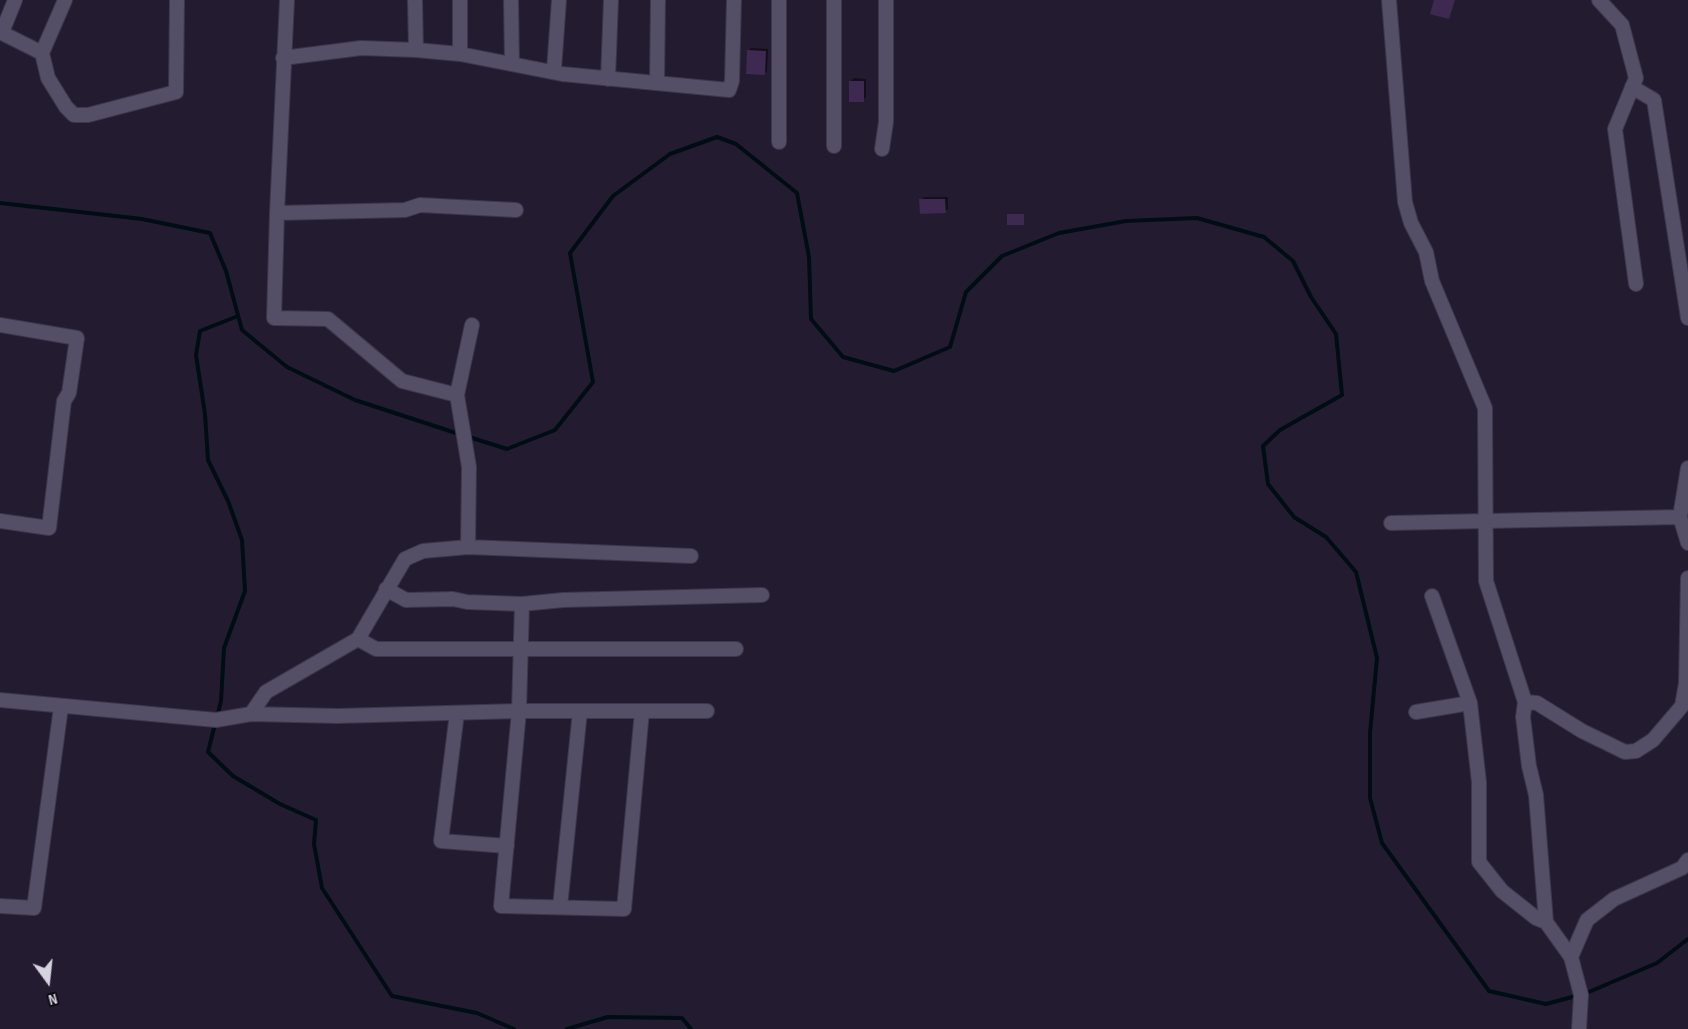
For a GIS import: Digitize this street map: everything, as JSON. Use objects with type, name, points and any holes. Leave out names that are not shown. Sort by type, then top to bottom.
[{"type":"street","points":[[15,0],[1,32],[42,53]]},
{"type":"street","points":[[65,0],[42,53],[48,78],[66,107],[74,115],[88,115],[176,92],[177,0]]},
{"type":"street","points":[[287,0],[274,318],[328,320],[402,381],[458,395]]},
{"type":"street","points":[[416,0],[417,50]]},
{"type":"street","points":[[460,0],[460,54]]},
{"type":"street","points":[[511,0],[512,64]]},
{"type":"street","points":[[554,70],[559,0]]},
{"type":"street","points":[[608,79],[610,0]]},
{"type":"street","points":[[657,82],[658,0]]},
{"type":"street","points":[[283,58],[361,48],[417,50],[460,54],[554,70],[562,74],[729,90],[732,81],[734,0]]},
{"type":"street","points":[[779,0],[779,142]]},
{"type":"street","points":[[834,0],[834,146]]},
{"type":"street","points":[[882,149],[886,122],[886,0]]},
{"type":"street","points":[[1389,0],[1405,202],[1411,223],[1426,252],[1432,281],[1485,408],[1486,581],[1525,702],[1523,717],[1529,766],[1536,795],[1546,922],[1571,957],[1581,995],[1579,1029]]},
{"type":"street","points":[[1599,0],[1622,25],[1636,78],[1615,129],[1636,284]]},
{"type":"street","points":[[1632,87],[1654,100],[1684,261],[1688,318]]},
{"type":"street","points":[[277,213],[405,210],[420,206],[516,210]]},
{"type":"street","points":[[0,325],[77,338],[69,393],[64,401],[49,528],[0,521]]},
{"type":"street","points":[[468,547],[469,467],[461,427],[458,395],[472,325]]},
{"type":"street","points":[[1688,468],[1680,518],[1688,543]]},
{"type":"street","points":[[1391,523],[1680,518]]},
{"type":"street","points":[[251,714],[266,692],[358,639],[405,559],[423,552],[468,547],[691,556]]},
{"type":"street","points":[[1525,702],[1538,704],[1582,731],[1625,752],[1636,751],[1653,740],[1682,706],[1686,683],[1688,578]]},
{"type":"street","points":[[386,589],[406,600],[453,599],[467,602],[522,604],[563,600],[762,595]]},
{"type":"street","points":[[1432,596],[1470,703],[1479,782],[1479,862],[1502,891],[1536,918],[1546,922]]},
{"type":"street","points":[[522,604],[519,711],[501,906],[624,909],[642,711]]},
{"type":"street","points":[[358,639],[376,649],[736,649]]},
{"type":"street","points":[[0,700],[216,720],[251,714],[338,716],[519,711],[707,711]]},
{"type":"street","points":[[1416,712],[1470,703]]},
{"type":"street","points":[[0,906],[34,908],[61,706]]},
{"type":"street","points":[[560,907],[580,711]]},
{"type":"street","points":[[457,713],[441,841],[507,846]]},
{"type":"street","points":[[1571,957],[1587,920],[1614,899],[1682,868],[1688,860]]},
{"type":"building","points":[[1434,0],[1455,0],[1449,19],[1430,14]]},
{"type":"building","points":[[747,50],[766,51],[765,75],[746,74]]},
{"type":"building","points":[[849,81],[864,81],[864,102],[849,102]]},
{"type":"building","points":[[919,199],[945,199],[946,213],[920,214]]},
{"type":"building","points":[[1007,214],[1024,214],[1024,225],[1007,225]]},
{"type":"waterway","points":[[469,437],[507,449],[555,430],[593,382],[570,253],[613,196],[670,154],[717,137],[736,144],[797,193],[809,257],[811,319],[843,357],[894,371],[950,347],[966,292],[1002,256],[1059,233],[1126,221],[1197,218],[1264,237],[1293,261],[1311,297],[1336,334],[1342,395],[1280,430],[1263,446],[1268,484],[1294,517],[1326,537],[1356,572],[1377,658],[1370,733],[1370,798],[1382,843],[1489,991],[1546,1004],[1576,996]]},
{"type":"waterway","points":[[0,203],[142,219],[210,233],[226,271],[242,330],[287,367],[355,400],[462,435]]},
{"type":"waterway","points":[[217,717],[221,701],[224,648],[245,591],[242,540],[228,501],[208,460],[205,414],[196,355],[200,331],[238,316]]},
{"type":"waterway","points":[[215,724],[208,752],[233,776],[280,804],[316,820],[314,844],[322,888],[392,996],[477,1013],[514,1029]]},
{"type":"waterway","points":[[1584,994],[1657,963],[1688,939]]},
{"type":"waterway","points":[[567,1029],[608,1017],[682,1018],[691,1029]]}]
